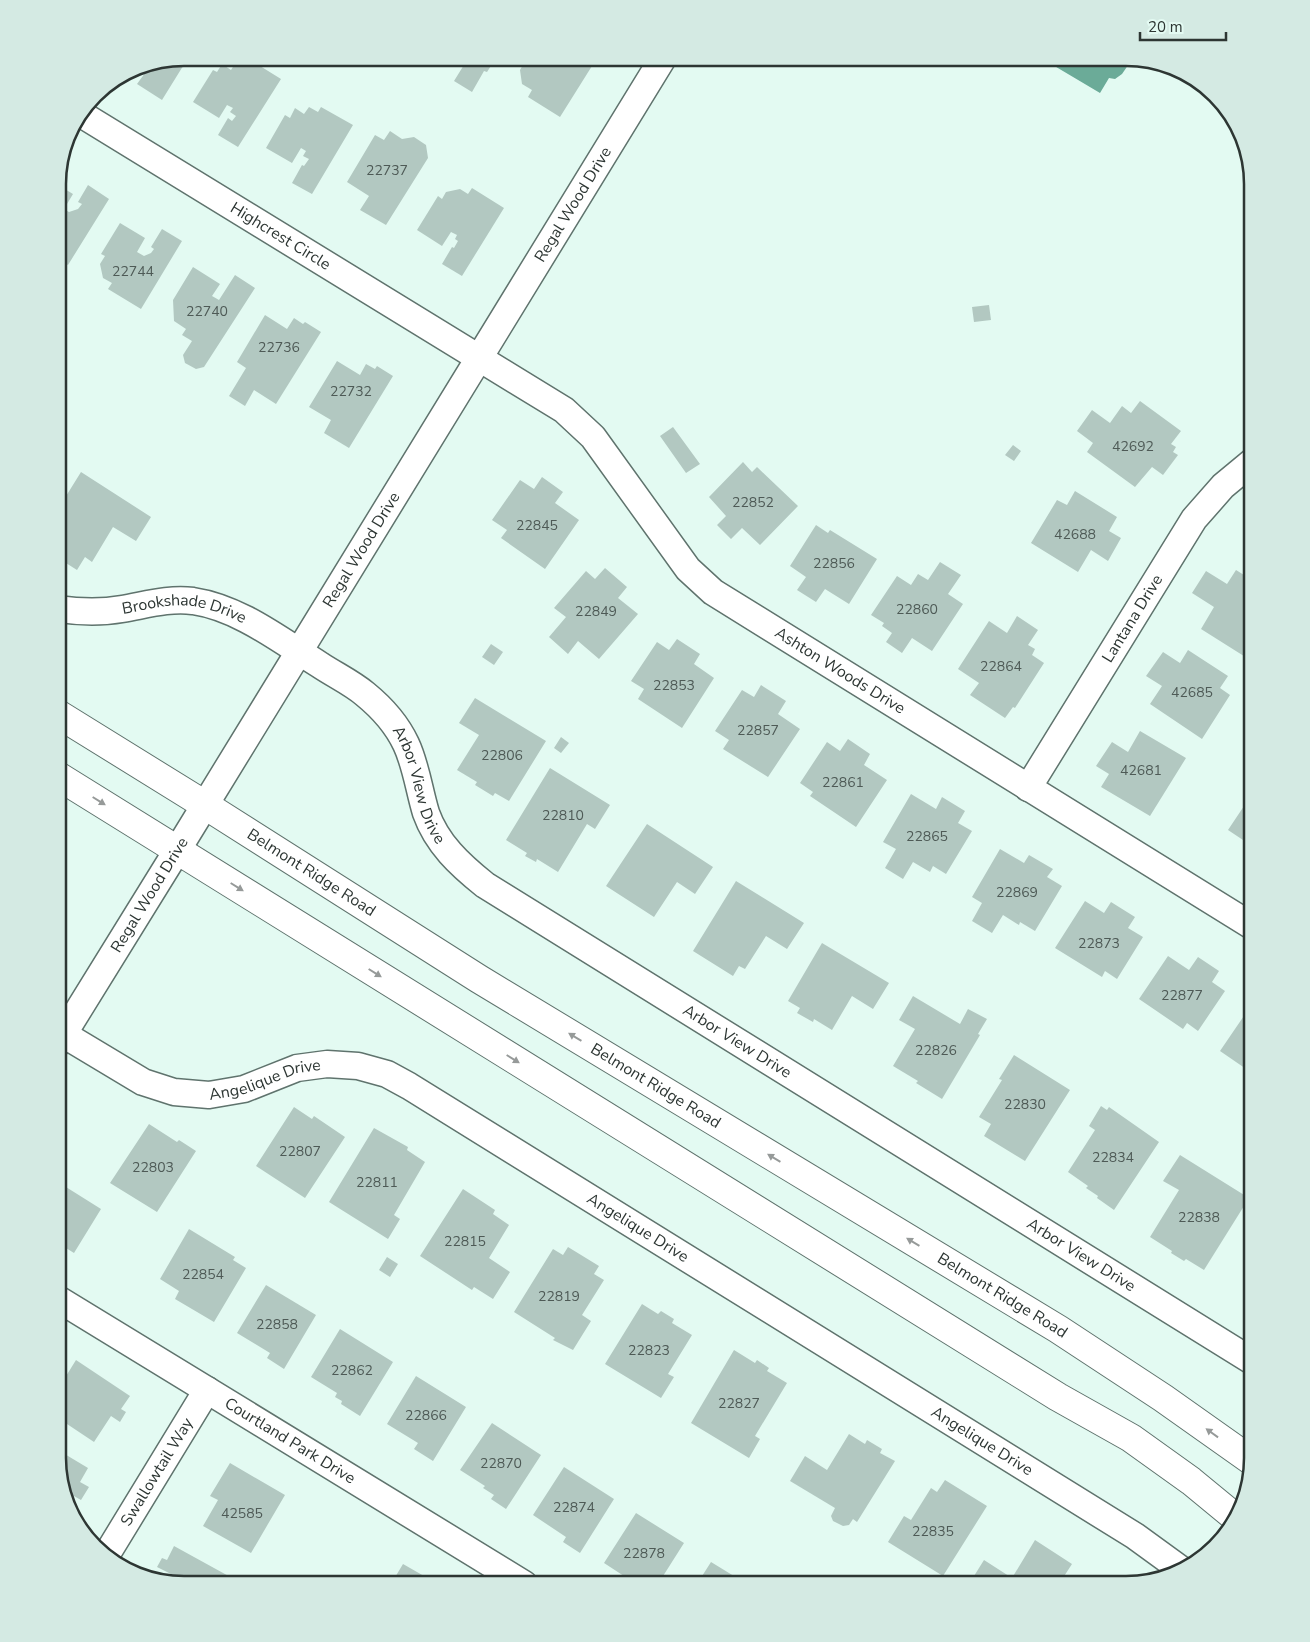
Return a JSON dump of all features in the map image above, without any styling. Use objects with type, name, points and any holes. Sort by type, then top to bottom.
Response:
[{"type":"main road","name":"Belmont Ridge Road","points":[[67,719],[480,979],[1058,1330],[1164,1398],[1244,1455]]},
{"type":"main road","points":[[67,781],[1058,1398],[1131,1438],[1191,1481],[1230,1513]]},
{"type":"street","name":"Regal Wood Drive","points":[[66,1025],[178,850],[658,66]]},
{"type":"street","name":"Highcrest Circle","points":[[87,118],[479,358]]},
{"type":"street","name":"Ashton Woods Drive","points":[[479,358],[564,410],[593,437],[688,569],[713,592],[1244,921]]},
{"type":"street","name":"Lantana Drive","points":[[1028,788],[1194,519],[1223,486],[1244,469]]},
{"type":"street","name":"Brookshade Drive","points":[[67,610],[86,613],[121,609],[157,601],[192,601],[226,610],[249,621],[299,652]]},
{"type":"street","name":"Arbor View Drive","points":[[299,652],[364,693],[392,721],[406,744],[418,779],[426,814],[440,841],[459,864],[485,885],[1244,1356]]},
{"type":"street","name":"Angelique Drive","points":[[66,1040],[143,1082],[174,1092],[209,1095],[244,1089],[298,1068],[327,1064],[358,1066],[387,1074],[1126,1531],[1175,1565]]},
{"type":"street","name":"Courtland Park Drive","points":[[66,1304],[511,1576]]},
{"type":"street","name":"Swallowtail Way","points":[[110,1550],[207,1390]]},
{"type":"shaded area","points":[[1056,67],[1127,67],[1115,79],[1109,78],[1100,93]]},
{"type":"building","points":[[183,66],[162,100],[137,84],[145,73],[169,67]]},
{"type":"building","points":[[221,66],[225,66],[231,70],[233,66],[260,66],[281,79],[238,147],[218,135],[228,118],[232,121],[236,116],[230,112],[233,108],[227,105],[219,118],[193,102],[213,70],[217,72]]},
{"type":"building","points":[[463,66],[491,66],[487,72],[484,71],[472,92],[454,81]]},
{"type":"building","points":[[522,66],[592,66],[560,117],[528,97],[532,90],[522,84],[520,70]]},
{"type":"building","points":[[309,107],[318,112],[321,107],[353,125],[312,194],[292,183],[302,165],[304,166],[309,159],[303,156],[306,151],[301,148],[292,163],[266,148],[285,115],[290,118],[295,108],[304,114]]},
{"type":"building","points":[[390,131],[402,139],[414,137],[426,145],[428,158],[386,225],[360,210],[369,196],[347,182],[375,135],[384,140]]},
{"type":"building","points":[[88,185],[109,199],[68,265],[67,211],[69,212],[78,209],[82,204],[78,202]]},
{"type":"building","points":[[472,188],[504,208],[462,276],[442,264],[458,241],[455,239],[457,235],[451,232],[442,246],[417,230],[438,196],[442,199],[446,192],[460,189],[468,194]]},
{"type":"building","points":[[67,190],[73,194],[67,204]]},
{"type":"building","points":[[120,223],[145,238],[137,252],[144,256],[151,253],[154,249],[151,247],[162,229],[182,241],[141,309],[108,289],[112,283],[103,278],[100,264],[105,256],[101,254]]},
{"type":"building","points":[[193,267],[220,284],[212,296],[219,300],[235,275],[255,288],[204,367],[196,369],[185,363],[183,355],[192,341],[182,335],[186,329],[174,321],[173,300]]},
{"type":"building","points":[[989,305],[991,320],[974,322],[972,307]]},
{"type":"building","points":[[265,315],[287,329],[294,318],[303,324],[305,322],[321,332],[276,404],[254,390],[245,406],[229,396],[246,368],[237,362]]},
{"type":"building","points":[[337,361],[360,375],[366,364],[375,369],[377,366],[393,376],[349,448],[324,433],[331,420],[309,407]]},
{"type":"building","points":[[1140,401],[1181,431],[1171,444],[1176,447],[1173,452],[1178,455],[1163,475],[1152,467],[1135,487],[1087,452],[1093,443],[1077,431],[1092,410],[1110,423],[1122,406],[1131,413]]},
{"type":"building","points":[[673,427],[700,464],[686,473],[660,436]]},
{"type":"building","points":[[1013,445],[1021,451],[1014,461],[1005,455]]},
{"type":"building","points":[[743,462],[752,472],[757,467],[798,506],[760,545],[742,528],[731,539],[717,525],[726,516],[709,497]]},
{"type":"building","points":[[81,472],[151,517],[136,541],[113,527],[92,562],[85,557],[77,570],[67,563],[67,495]]},
{"type":"building","points":[[542,477],[563,492],[555,503],[579,520],[545,569],[501,538],[507,530],[492,520],[520,480],[534,489]]},
{"type":"building","points":[[1075,491],[1117,517],[1109,531],[1121,538],[1108,561],[1091,550],[1078,572],[1031,543],[1057,500],[1067,505]]},
{"type":"building","points":[[816,525],[828,533],[830,530],[877,559],[849,604],[825,589],[816,602],[797,590],[806,577],[790,566]]},
{"type":"building","points":[[940,562],[961,575],[948,594],[963,604],[932,651],[912,638],[902,653],[886,642],[892,633],[882,626],[884,623],[871,615],[897,576],[911,585],[918,574],[928,580]]},
{"type":"building","points":[[605,568],[627,587],[618,598],[638,614],[599,659],[578,641],[568,654],[549,637],[566,617],[554,608],[586,571],[595,579]]},
{"type":"building","points":[[1236,570],[1244,575],[1244,656],[1201,629],[1214,607],[1192,593],[1206,571],[1227,584]]},
{"type":"building","points":[[1017,616],[1038,630],[1028,645],[1035,649],[1032,655],[1044,663],[1015,708],[1013,707],[1005,718],[970,695],[979,683],[958,669],[989,621],[1007,633]]},
{"type":"building","points":[[677,639],[700,654],[694,664],[714,678],[682,728],[638,699],[644,689],[631,681],[657,642],[669,650]]},
{"type":"building","points":[[491,644],[503,652],[494,665],[482,657]]},
{"type":"building","points":[[1188,650],[1228,676],[1220,688],[1230,695],[1202,739],[1150,704],[1162,686],[1146,676],[1163,652],[1180,663]]},
{"type":"building","points":[[761,685],[786,701],[778,714],[800,729],[768,777],[723,749],[729,740],[715,731],[742,690],[754,697]]},
{"type":"building","points":[[475,698],[546,741],[509,801],[495,793],[493,796],[475,785],[477,782],[457,770],[479,735],[459,723]]},
{"type":"building","points":[[1140,731],[1186,758],[1150,816],[1101,787],[1109,774],[1096,766],[1112,742],[1128,752]]},
{"type":"building","points":[[561,737],[569,743],[561,753],[554,748]]},
{"type":"building","points":[[848,739],[870,754],[864,765],[887,780],[856,827],[810,796],[813,792],[800,783],[827,742],[840,751]]},
{"type":"building","points":[[550,768],[610,805],[595,829],[587,824],[558,872],[537,859],[536,862],[525,856],[527,853],[506,840]]},
{"type":"building","points":[[911,794],[936,809],[942,797],[965,811],[958,823],[972,831],[946,874],[933,866],[930,872],[913,862],[903,879],[885,868],[896,849],[883,842]]},
{"type":"building","points":[[1244,806],[1244,841],[1228,830]]},
{"type":"building","points":[[647,824],[713,867],[695,894],[677,882],[654,917],[606,886]]},
{"type":"building","points":[[1000,849],[1024,863],[1029,855],[1053,869],[1047,877],[1062,886],[1035,931],[1020,922],[1019,925],[1003,915],[992,933],[972,921],[982,903],[972,897]]},
{"type":"building","points":[[736,881],[804,923],[787,949],[766,936],[745,969],[739,966],[733,976],[693,951]]},
{"type":"building","points":[[1085,901],[1104,913],[1111,902],[1135,917],[1128,928],[1143,937],[1117,979],[1105,971],[1102,977],[1055,948]]},
{"type":"building","points":[[822,943],[889,983],[873,1009],[852,996],[832,1030],[814,1019],[813,1022],[797,1013],[800,1008],[788,1001]]},
{"type":"building","points":[[1168,956],[1189,970],[1198,957],[1219,971],[1212,982],[1225,991],[1198,1031],[1187,1023],[1183,1029],[1139,999]]},
{"type":"building","points":[[913,996],[960,1024],[968,1009],[987,1019],[978,1034],[980,1035],[942,1099],[916,1083],[918,1081],[893,1066],[915,1029],[899,1020]]},
{"type":"building","points":[[1244,1016],[1244,1068],[1220,1051]]},
{"type":"building","points":[[1014,1055],[1070,1090],[1025,1161],[984,1136],[991,1124],[979,1117],[1002,1080],[999,1079]]},
{"type":"building","points":[[1101,1106],[1107,1110],[1109,1107],[1159,1142],[1114,1210],[1086,1188],[1088,1186],[1068,1172],[1095,1130],[1089,1126]]},
{"type":"building","points":[[294,1107],[312,1119],[314,1116],[345,1137],[305,1198],[256,1166]]},
{"type":"building","points":[[149,1124],[177,1142],[179,1140],[196,1151],[157,1212],[110,1183]]},
{"type":"building","points":[[374,1128],[408,1147],[407,1150],[425,1162],[394,1215],[400,1219],[388,1239],[329,1202]]},
{"type":"building","points":[[1180,1155],[1244,1195],[1244,1206],[1204,1270],[1186,1259],[1184,1261],[1150,1237],[1179,1190],[1163,1181]]},
{"type":"building","points":[[66,1187],[101,1209],[74,1253],[66,1248]]},
{"type":"building","points":[[463,1189],[495,1210],[493,1214],[509,1225],[489,1258],[510,1272],[493,1299],[474,1287],[472,1290],[420,1256]]},
{"type":"building","points":[[189,1229],[235,1257],[233,1260],[246,1268],[214,1322],[175,1299],[179,1291],[160,1279]]},
{"type":"building","points":[[568,1247],[599,1266],[594,1274],[604,1280],[582,1315],[591,1321],[573,1350],[553,1340],[555,1338],[514,1312],[553,1249],[563,1255]]},
{"type":"building","points":[[387,1257],[398,1264],[390,1277],[379,1270]]},
{"type":"building","points":[[266,1285],[316,1315],[284,1369],[267,1358],[270,1353],[237,1333]]},
{"type":"building","points":[[642,1304],[658,1314],[661,1311],[674,1319],[672,1323],[692,1335],[668,1374],[674,1377],[661,1398],[605,1364]]},
{"type":"building","points":[[340,1329],[393,1362],[360,1416],[341,1404],[342,1401],[335,1397],[337,1393],[311,1377]]},
{"type":"building","points":[[734,1350],[755,1363],[757,1360],[769,1368],[767,1371],[787,1383],[755,1436],[760,1439],[749,1458],[691,1423]]},
{"type":"building","points":[[76,1360],[130,1396],[121,1409],[126,1412],[120,1422],[111,1416],[94,1442],[66,1423],[66,1376]]},
{"type":"building","points":[[416,1376],[466,1407],[433,1461],[414,1449],[418,1443],[387,1424]]},
{"type":"building","points":[[492,1423],[541,1455],[506,1509],[491,1499],[494,1495],[483,1488],[485,1486],[460,1470]]},
{"type":"building","points":[[849,1434],[865,1444],[867,1440],[882,1449],[880,1453],[895,1461],[857,1522],[853,1519],[849,1525],[843,1526],[833,1521],[831,1516],[835,1508],[790,1481],[805,1456],[827,1470]]},
{"type":"building","points":[[66,1455],[88,1468],[80,1482],[89,1487],[81,1500],[72,1495],[67,1473]]},
{"type":"building","points":[[230,1463],[285,1495],[251,1553],[203,1526],[218,1500],[210,1496]]},
{"type":"building","points":[[564,1467],[614,1499],[580,1553],[563,1542],[566,1537],[533,1515]]},
{"type":"building","points":[[945,1480],[987,1506],[943,1576],[888,1542],[904,1516],[911,1520],[931,1488],[937,1492]]},
{"type":"building","points":[[636,1513],[684,1543],[663,1576],[624,1576],[604,1563]]},
{"type":"building","points":[[1035,1540],[1072,1564],[1064,1576],[1013,1576]]},
{"type":"building","points":[[174,1546],[229,1576],[170,1575],[157,1567],[162,1558],[167,1560]]},
{"type":"building","points":[[984,1560],[1009,1576],[974,1576]]},
{"type":"building","points":[[711,1562],[734,1576],[702,1576]]},
{"type":"building","points":[[403,1564],[424,1576],[396,1576]]}]
